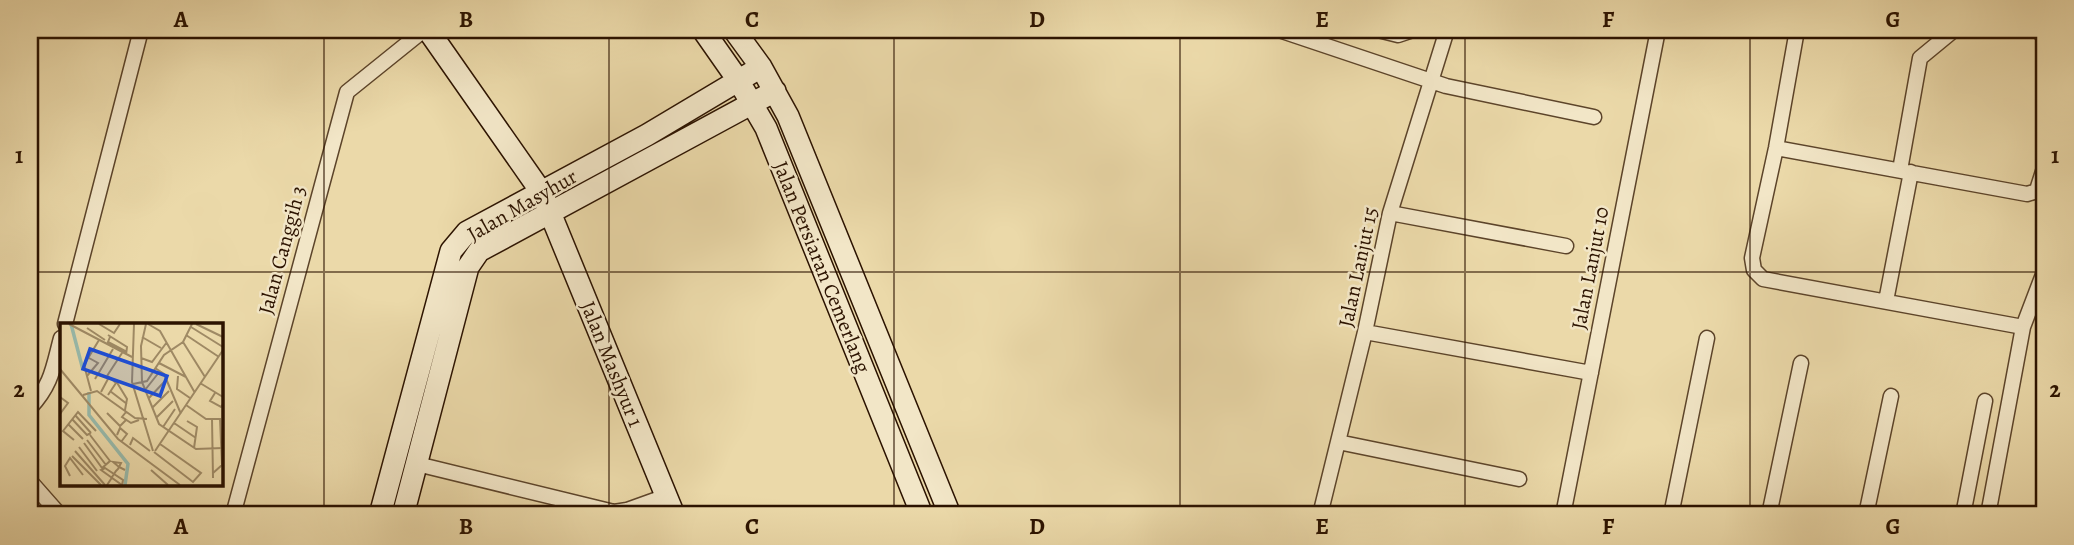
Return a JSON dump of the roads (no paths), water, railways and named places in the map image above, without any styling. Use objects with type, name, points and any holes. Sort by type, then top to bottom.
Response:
[{"type":"street","points":[[65,323],[141,30]]},
{"type":"street","name":"Jalan Mashyur 1","points":[[426,30],[546,203],[670,505]]},
{"type":"street","name":"Jalan Canggih 3","points":[[233,515],[347,92],[426,30]]},
{"type":"street","name":"Jalan Persiaran Cemerlang","points":[[703,30],[738,80],[766,128],[922,515]]},
{"type":"street","name":"Jalan Persiaran Cemerlang","points":[[734,30],[761,67],[789,116],[950,515]]},
{"type":"street","points":[[1279,30],[1446,86],[1594,117]]},
{"type":"street","points":[[1378,30],[1398,35],[1413,30]]},
{"type":"street","name":"Jalan Lanjut 15","points":[[1320,515],[1365,332],[1390,213],[1447,30]]},
{"type":"street","name":"Jalan Lanjut 10","points":[[1563,515],[1658,30]]},
{"type":"street","points":[[1797,30],[1776,148],[1752,258],[1754,270],[1763,279],[2023,327]]},
{"type":"street","points":[[1886,301],[1920,58],[1954,30]]},
{"type":"street","points":[[2038,30],[2044,38]]},
{"type":"street","name":"Jalan Masyhur","points":[[403,515],[468,267],[479,251],[647,135],[761,67]]},
{"type":"street","name":"Jalan Masyhur","points":[[380,515],[452,251],[467,232],[546,203],[775,91]]},
{"type":"street","points":[[1776,148],[2031,194],[2039,186],[2044,168]]},
{"type":"street","points":[[1390,213],[1566,246]]},
{"type":"street","points":[[1988,515],[2023,327],[2044,272]]},
{"type":"street","points":[[1365,332],[1591,373]]},
{"type":"street","points":[[1671,515],[1707,338]]},
{"type":"street","points":[[30,408],[50,382],[60,342]]},
{"type":"street","points":[[1769,515],[1801,363]]},
{"type":"street","points":[[1866,515],[1891,396]]},
{"type":"street","points":[[1963,515],[1985,401]]},
{"type":"street","points":[[1338,442],[1519,479]]},
{"type":"street","points":[[417,464],[614,512],[670,505]]},
{"type":"street","points":[[30,481],[60,515]]}]
